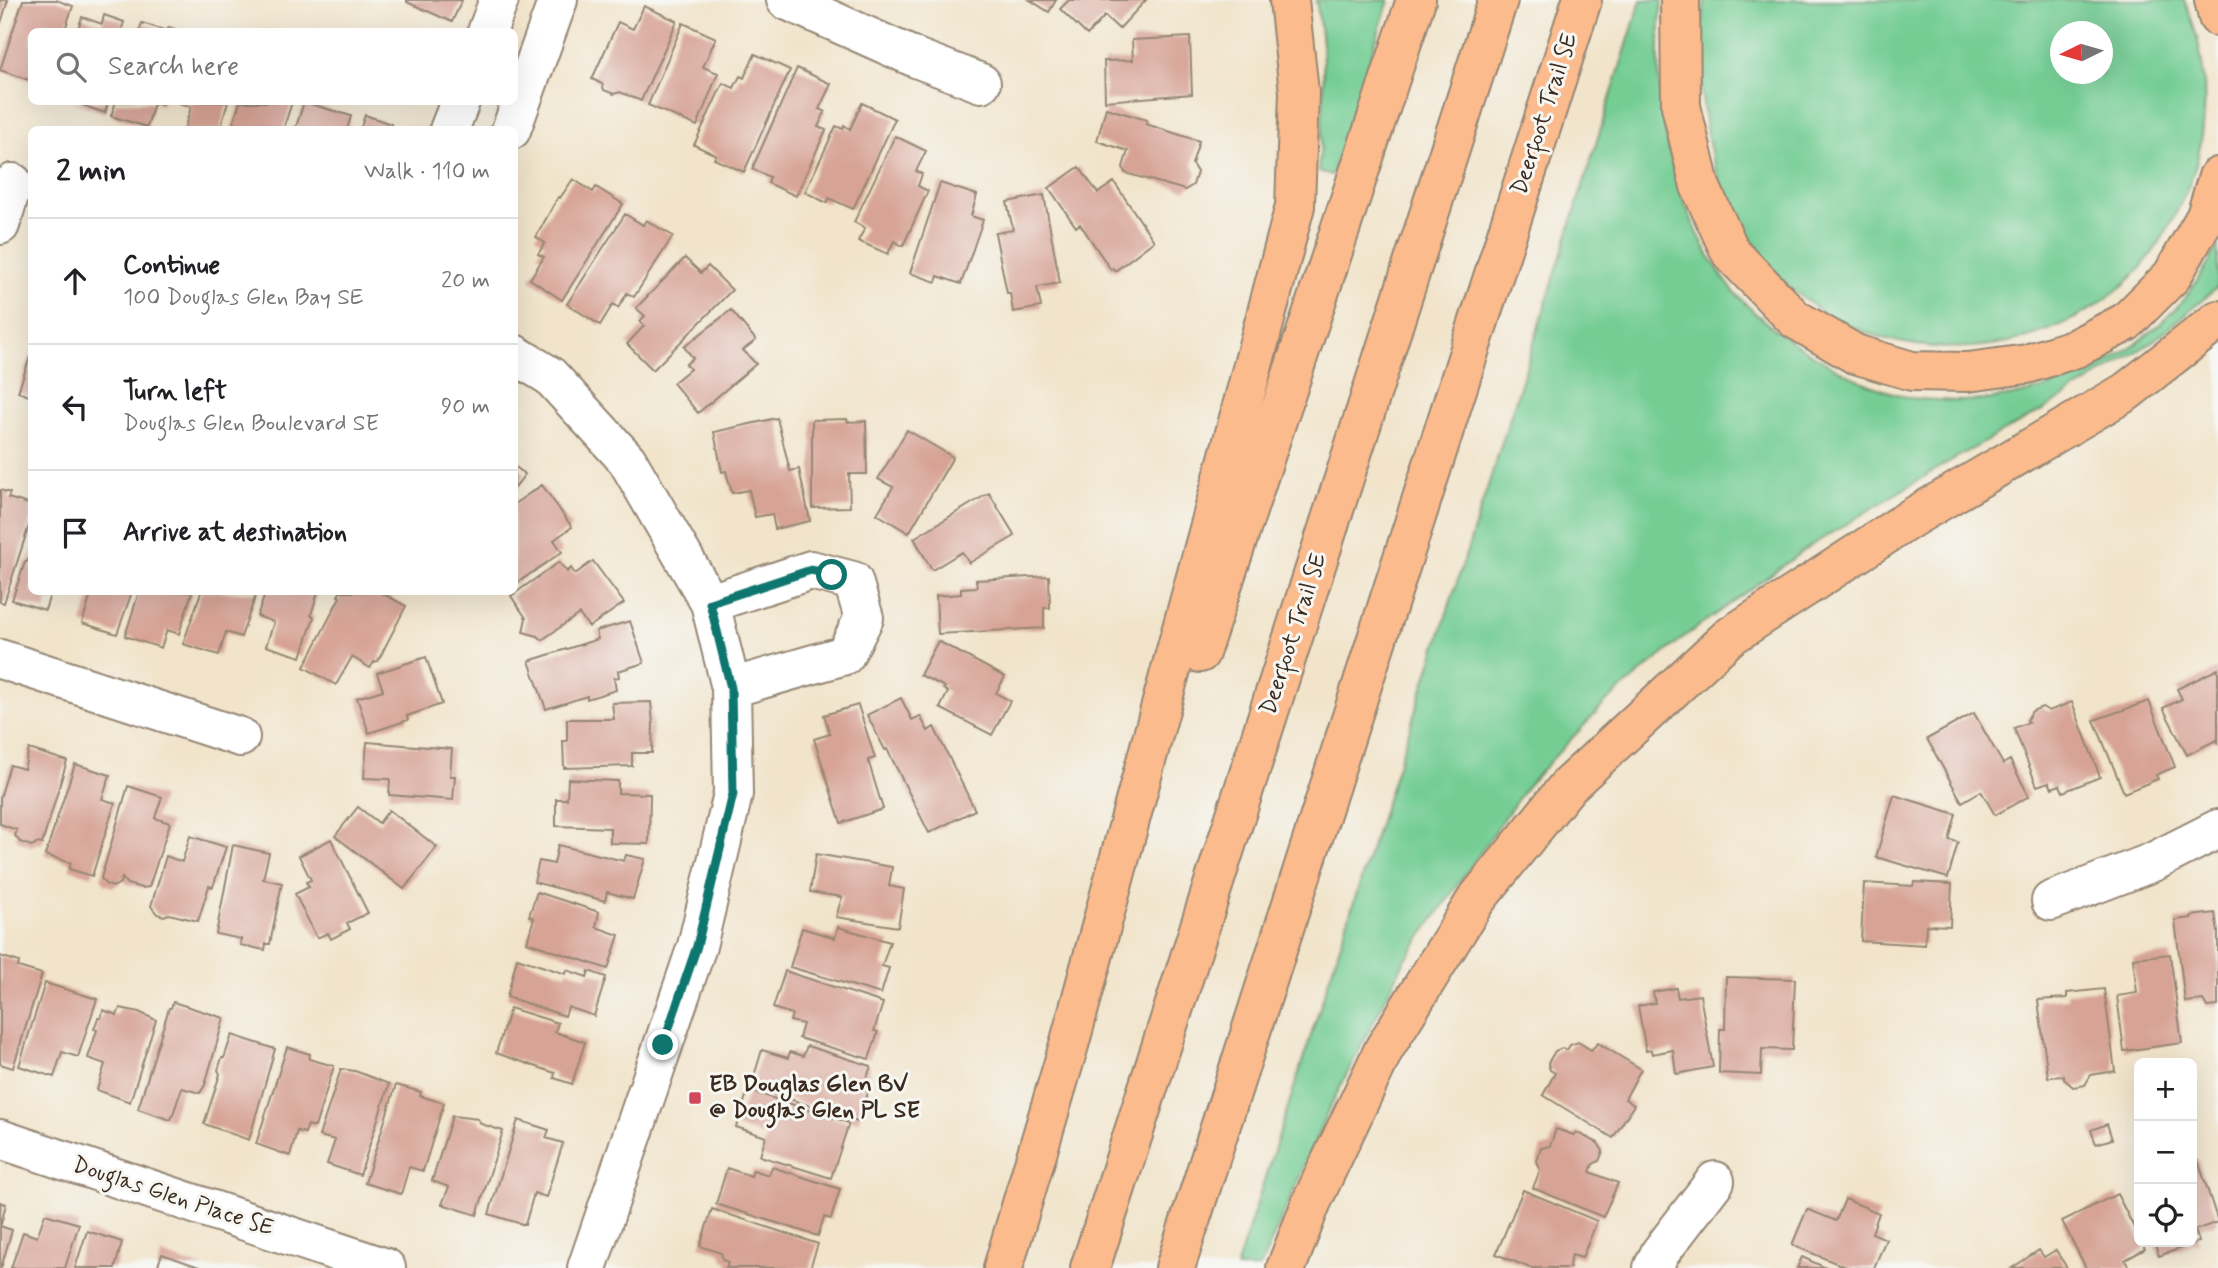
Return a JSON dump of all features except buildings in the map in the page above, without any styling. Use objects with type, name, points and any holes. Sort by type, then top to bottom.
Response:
[{"type":"highway","points":[[1003,1268],[1069,1045],[1295,206],[1299,92],[1289,0]]},
{"type":"highway","points":[[1069,1045],[1294,375],[1416,0]]},
{"type":"highway","name":"Deerfoot Trail SE","points":[[1090,1268],[1498,0]]},
{"type":"highway","name":"Deerfoot Trail SE","points":[[1175,1268],[1581,0]]},
{"type":"highway","points":[[1679,0],[1681,106],[1700,186],[1731,253],[1795,319],[1855,354],[1912,371],[1968,372],[2027,365],[2076,348],[2126,322],[2172,276],[2206,216],[2218,177]]},
{"type":"highway","points":[[2214,0],[2218,17]]},
{"type":"highway","points":[[1286,1268],[1312,1200],[1384,1049],[1476,900],[1568,786],[1729,637],[1913,517],[2126,392],[2218,320]]},
{"type":"street","points":[[488,28],[499,0]]},
{"type":"street","points":[[512,126],[558,0]]},
{"type":"street","points":[[786,0],[916,58],[981,83]]},
{"type":"street","points":[[451,126],[459,105]]},
{"type":"street","points":[[0,225],[15,184]]},
{"type":"street","points":[[518,356],[550,376],[627,460],[710,603],[731,688],[733,794],[697,946],[587,1268]]},
{"type":"street","points":[[710,603],[811,570],[853,580],[864,618],[845,655],[731,688]]},
{"type":"street","points":[[0,659],[240,737]]},
{"type":"street","points":[[2051,901],[2152,862],[2218,829]]},
{"type":"street","name":"Douglas Glen Place SE","points":[[0,1139],[386,1268]]},
{"type":"street","points":[[1653,1268],[1660,1253],[1715,1181]]},
{"type":"green space","points":[[1316,0],[1389,0],[1332,175],[1318,171],[1324,86]]},
{"type":"green space","points":[[1641,0],[1662,0],[1659,70],[1666,137],[1684,202],[1698,234],[1724,279],[1745,304],[1797,345],[1846,374],[1881,389],[1919,399],[1971,401],[2037,391],[2098,366],[2127,350],[2153,330],[2189,292],[2218,245],[2218,287],[2152,342],[2048,407],[1945,464],[1812,545],[1685,636],[1606,702],[1527,786],[1405,960],[1328,1111],[1260,1268],[1236,1268],[1523,377]]},
{"type":"green space","points":[[1705,0],[2184,0],[2200,50],[2203,129],[2191,181],[2165,233],[2133,276],[2095,306],[2052,329],[2006,342],[1959,348],[1911,344],[1865,332],[1822,311],[1780,278],[1743,230],[1717,175],[1704,116],[1700,57]]},
{"type":"place","name":"EB Douglas Glen BV @ Douglas Glen PL SE","points":[[695,1098]]},
{"type":"route","points":[[663,1045],[697,946],[733,794],[731,688],[710,603],[811,570],[832,575]]}]
